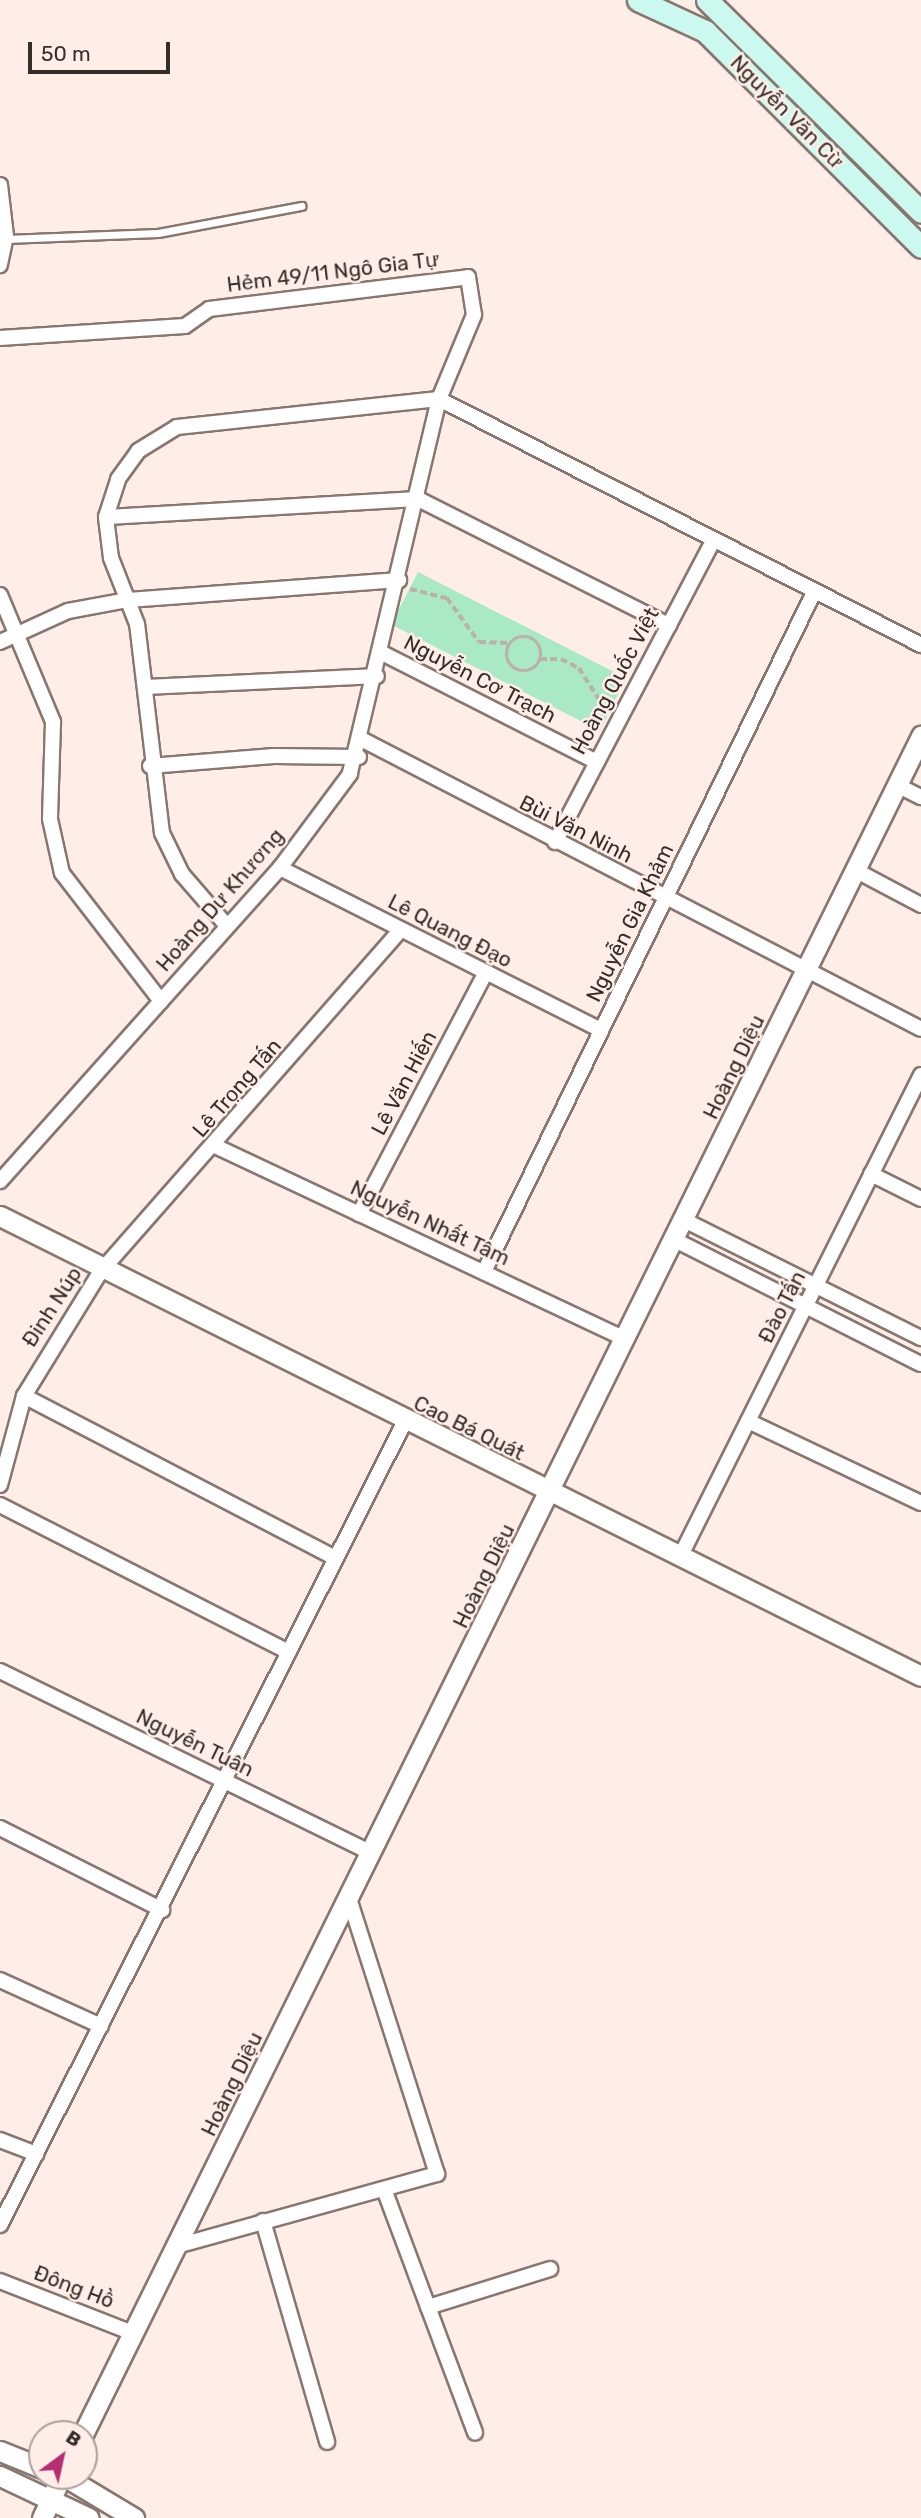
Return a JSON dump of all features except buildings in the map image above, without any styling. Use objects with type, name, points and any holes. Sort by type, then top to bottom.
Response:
[{"type":"main road","name":"Nguyễn Văn Cừ","points":[[638,0],[677,6],[734,57],[921,247]]},
{"type":"main road","name":"Nguyễn Văn Cừ","points":[[707,0],[921,212]]},
{"type":"street","points":[[0,185],[5,239],[0,265]]},
{"type":"street","name":"Hẻm 49/11 Ngô Gia Tự","points":[[0,338],[185,326],[209,309],[468,276]]},
{"type":"street","name":"Hoàng Dư Khương","points":[[0,1181],[280,869],[359,757],[439,399],[474,314],[468,276]]},
{"type":"street","points":[[228,926],[172,854],[150,766],[147,687],[128,600],[111,558],[106,517],[118,479],[138,451],[177,427],[439,399],[921,645]]},
{"type":"street","points":[[106,517],[418,499],[669,625]]},
{"type":"street","name":"Hoàng Quốc Việt","points":[[555,842],[713,541]]},
{"type":"street","points":[[0,642],[68,611],[128,600],[398,584]]},
{"type":"street","name":"Nguyễn Gia Khảm","points":[[484,1272],[814,592]]},
{"type":"street","points":[[0,595],[19,632],[53,722],[50,820],[62,873],[161,1001]]},
{"type":"street","name":"Nguyễn Cơ Trạch","points":[[382,653],[597,762]]},
{"type":"street","points":[[147,687],[377,676]]},
{"type":"street","name":"Hoàng Diệu","points":[[90,2420],[551,1493],[921,736]]},
{"type":"street","name":"Bùi Văn Ninh","points":[[363,740],[555,842],[921,1029]]},
{"type":"street","points":[[150,766],[359,757]]},
{"type":"street","points":[[897,785],[921,797]]},
{"type":"street","name":"Lê Quang Đạo","points":[[280,869],[601,1030]]},
{"type":"street","points":[[855,870],[921,905]]},
{"type":"street","name":"Lê Trọng Tấn","points":[[101,1271],[215,1146],[401,930]]},
{"type":"street","name":"Lê Văn Hiến","points":[[359,1214],[486,972]]},
{"type":"street","name":"Đào Tấn","points":[[680,1557],[921,1075]]},
{"type":"street","name":"Nguyễn Nhất Tâm","points":[[215,1146],[626,1339]]},
{"type":"street","points":[[871,1174],[921,1199]]},
{"type":"street","name":"Cao Bá Quát","points":[[0,1216],[101,1271],[921,1676]]},
{"type":"street","points":[[684,1220],[921,1338]]},
{"type":"street","points":[[675,1240],[921,1364]]},
{"type":"street","name":"Đinh Núp","points":[[0,1485],[24,1396],[101,1271]]},
{"type":"street","points":[[24,1396],[335,1559]]},
{"type":"street","points":[[0,2225],[162,1910],[405,1421]]},
{"type":"street","points":[[748,1421],[921,1503]]},
{"type":"street","points":[[0,1505],[289,1652]]},
{"type":"street","name":"Nguyễn Tuân","points":[[0,1671],[372,1853]]},
{"type":"street","points":[[0,1828],[162,1910]]},
{"type":"street","points":[[177,2246],[437,2174],[349,1898]]},
{"type":"street","points":[[0,1980],[101,2026]]},
{"type":"street","points":[[0,2140],[36,2154]]},
{"type":"street","points":[[384,2189],[475,2433]]},
{"type":"street","points":[[263,2221],[327,2442]]},
{"type":"street","points":[[428,2307],[550,2269]]},
{"type":"street","name":"Đông Hồ","points":[[0,2281],[133,2333]]},
{"type":"street","points":[[0,2452],[28,2463]]},
{"type":"street","points":[[0,2476],[52,2496],[89,2518]]},
{"type":"street","points":[[41,2518],[55,2490]]},
{"type":"street","points":[[87,2490],[134,2518]]},
{"type":"lane","points":[[5,239],[158,233],[301,206]]},
{"type":"path","points":[[398,584],[437,592],[473,638],[511,643],[533,639],[540,659]]},
{"type":"path","points":[[511,643],[507,657],[517,669],[528,670],[540,659],[571,663],[600,707],[624,709]]},
{"type":"green space","points":[[418,572],[626,678],[600,731],[391,625]]}]
